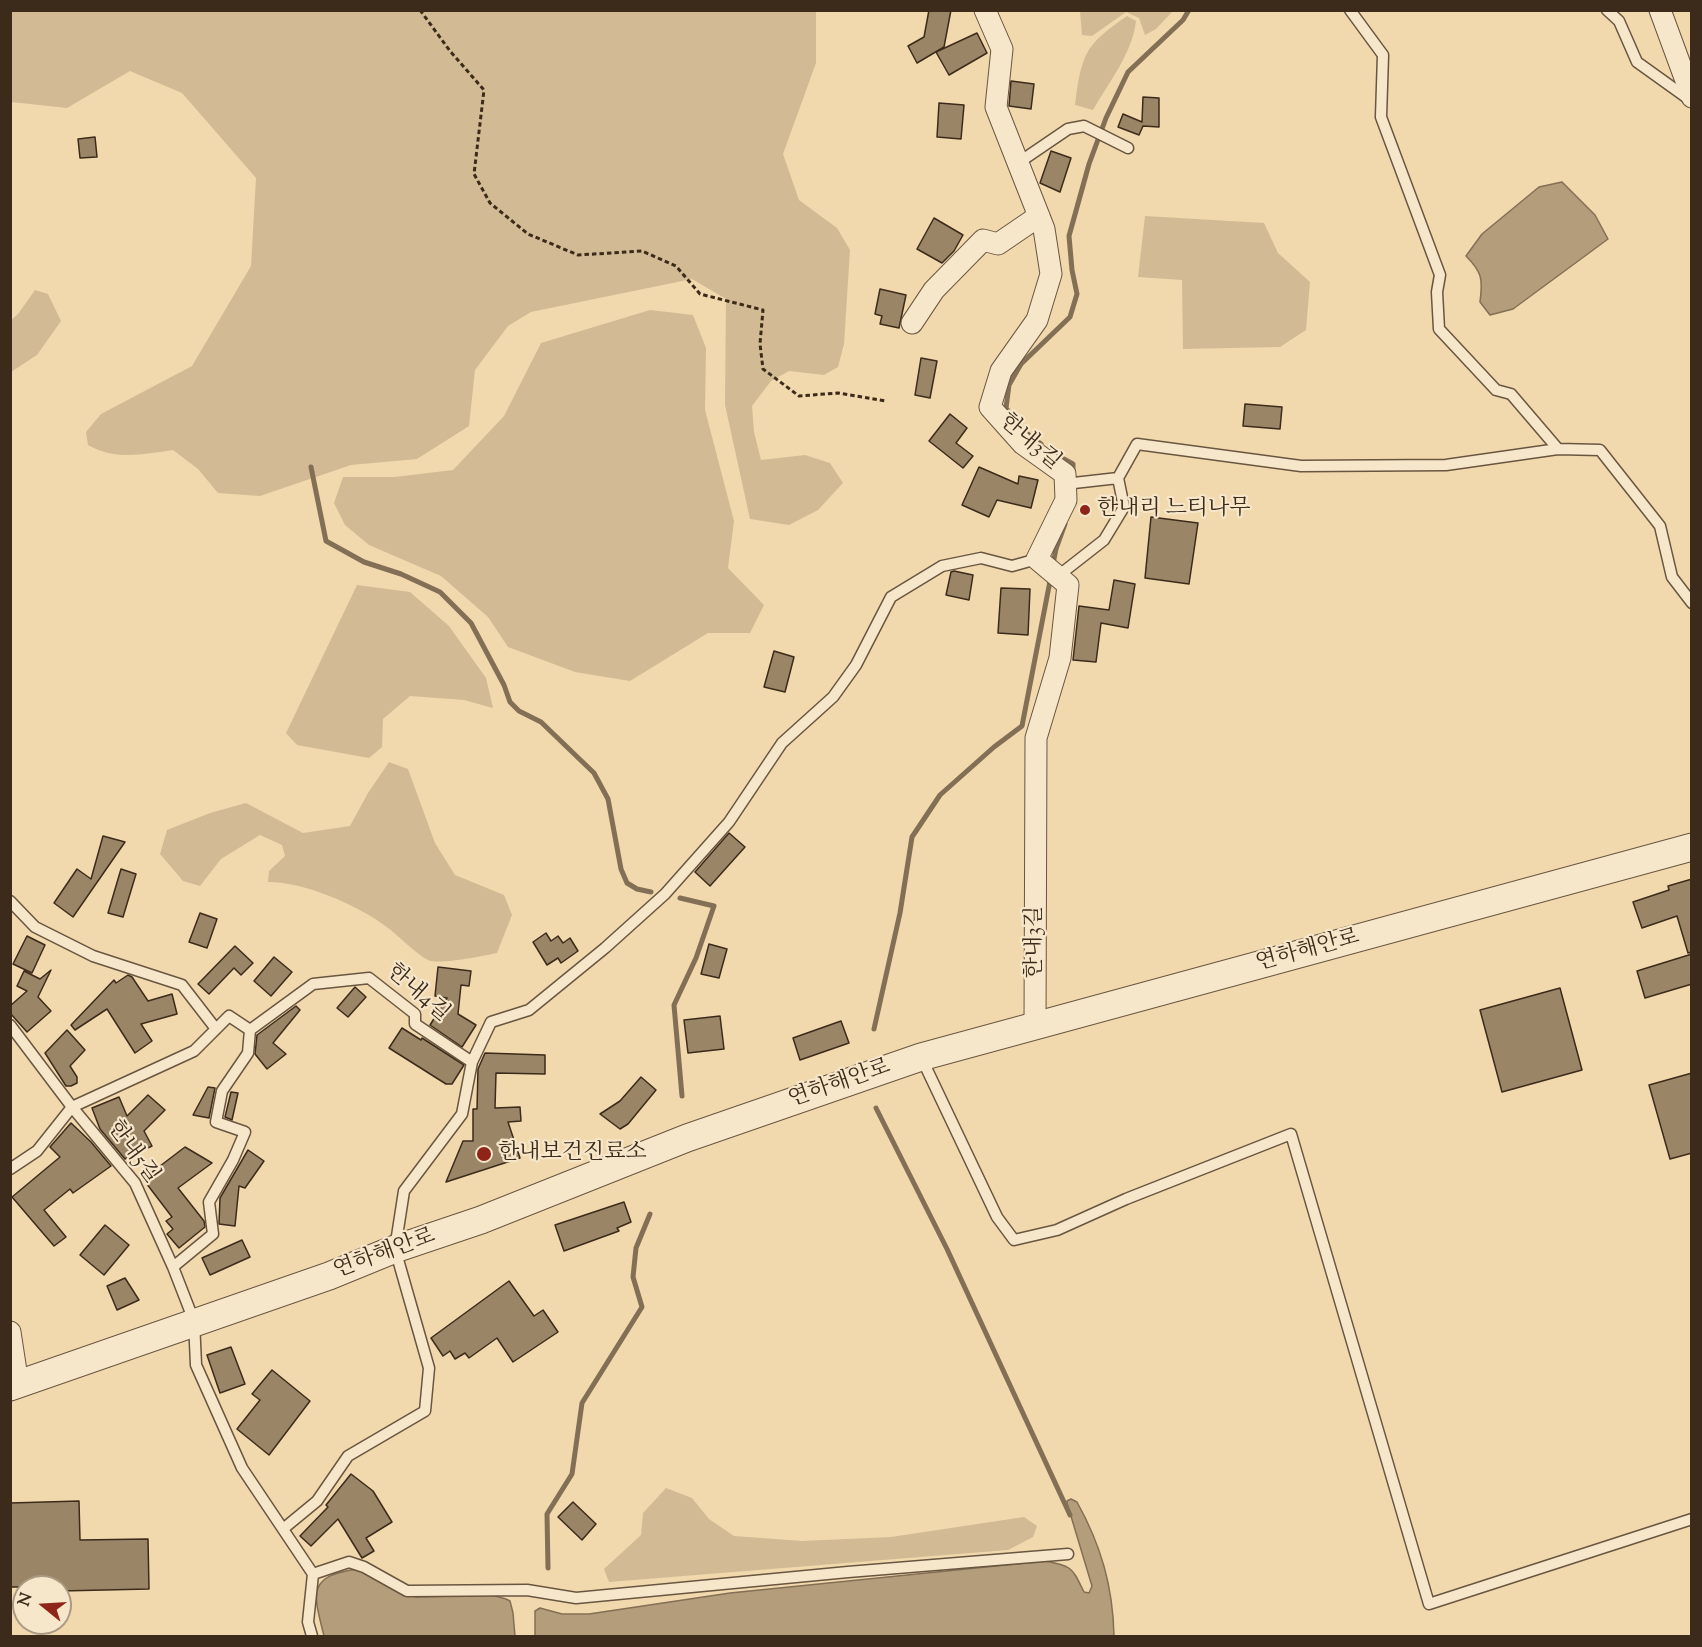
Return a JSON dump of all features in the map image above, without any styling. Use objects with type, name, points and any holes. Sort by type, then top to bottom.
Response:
[{"type":"street","name":"한내3길","points":[[985,10],[1002,49],[996,107],[1044,229],[1051,274],[1037,320],[1001,371],[990,407],[1023,444],[1065,474],[1066,500],[1037,559]]},
{"type":"street","points":[[1660,10],[1692,99]]},
{"type":"street","points":[[912,323],[934,290],[983,240],[998,244],[1039,216]]},
{"type":"street","points":[[1037,559],[1058,576]]},
{"type":"street","name":"한내3길","points":[[1035,1025],[1036,738],[1060,658],[1068,585],[1058,576]]},
{"type":"street","name":"연하해안로","points":[[14,1386],[194,1321],[328,1276],[395,1249],[481,1220],[687,1138],[921,1057],[1692,848]]},
{"type":"street","points":[[10,1332],[14,1386]]},
{"type":"lane","points":[[1350,10],[1383,55],[1381,117],[1440,274],[1437,292],[1439,329],[1496,390],[1511,393],[1558,449]]},
{"type":"lane","points":[[1607,10],[1619,21],[1637,62],[1692,99]]},
{"type":"lane","points":[[1018,163],[1068,129],[1084,126],[1128,148]]},
{"type":"lane","points":[[1058,576],[1104,540],[1125,507],[1118,478],[1137,444],[1301,466],[1446,465],[1558,449],[1600,450],[1660,526],[1672,577],[1692,603]]},
{"type":"lane","points":[[1065,484],[1118,478]]},
{"type":"lane","points":[[283,1529],[317,1501],[348,1456],[425,1411],[429,1368],[395,1249],[404,1191],[462,1114],[472,1062],[491,1022],[530,1010],[605,948],[665,894],[729,822],[782,743],[833,697],[856,665],[891,597],[942,566],[981,558],[1012,566],[1037,559]]},
{"type":"lane","points":[[10,901],[34,927],[93,956],[182,985],[216,1029]]},
{"type":"lane","name":"한내4길","points":[[250,1030],[313,984],[369,978],[415,1014],[415,1024],[472,1062]]},
{"type":"lane","points":[[10,1169],[37,1151],[72,1107],[194,1051],[229,1016],[250,1030],[248,1053],[222,1091],[216,1122],[245,1132],[233,1161],[209,1202],[213,1234],[173,1267]]},
{"type":"lane","name":"한내5길","points":[[10,1025],[72,1107],[135,1184],[173,1267],[194,1321],[196,1365],[242,1468],[314,1574]]},
{"type":"lane","points":[[921,1057],[997,1217],[1014,1240],[1057,1230],[1126,1199],[1291,1134],[1429,1604],[1692,1519]]},
{"type":"lane","points":[[312,1636],[308,1622],[314,1574],[349,1562],[364,1567],[407,1591],[527,1590],[576,1598],[1068,1554]]},
{"type":"path","points":[[420,10],[450,51],[484,90],[474,174],[490,203],[528,234],[578,255],[642,251],[676,266],[700,294],[763,310],[760,344],[763,369],[799,396],[838,393],[886,401]]},
{"type":"shaded area","points":[[1080,10],[1173,11],[1156,29],[1145,35],[1139,18],[1126,12],[1092,36],[1082,35]]},
{"type":"shaded area","points":[[10,11],[816,11],[816,63],[783,154],[799,200],[837,228],[850,250],[844,344],[838,367],[824,375],[789,371],[771,381],[752,406],[754,432],[761,460],[805,455],[830,463],[843,483],[818,510],[789,525],[750,519],[725,405],[726,299],[692,279],[531,312],[508,326],[475,370],[469,426],[417,459],[351,465],[260,496],[218,493],[198,469],[173,450],[119,455],[88,445],[86,432],[101,414],[192,366],[251,266],[256,178],[182,93],[130,71],[67,108],[11,102]]},
{"type":"shaded area","points":[[1127,16],[1136,21],[1130,45],[1119,67],[1093,110],[1075,105],[1080,73],[1089,49],[1104,33]]},
{"type":"shaded area","points":[[1562,182],[1595,215],[1608,239],[1513,309],[1490,315],[1480,302],[1480,276],[1466,256],[1482,234],[1539,187]]},
{"type":"shaded area","points":[[1145,216],[1264,223],[1278,253],[1310,282],[1306,330],[1280,347],[1183,349],[1182,280],[1138,277]]},
{"type":"shaded area","points":[[35,290],[48,294],[61,321],[37,355],[11,372],[11,320]]},
{"type":"shaded area","points":[[650,310],[693,315],[706,348],[705,410],[734,521],[728,568],[764,605],[750,633],[708,633],[630,681],[575,672],[508,647],[488,617],[441,576],[369,545],[345,525],[334,503],[343,477],[395,477],[453,470],[504,416],[541,343]]},
{"type":"shaded area","points":[[357,585],[410,592],[449,626],[486,678],[493,708],[464,700],[410,696],[383,719],[382,747],[369,758],[297,745],[286,733]]},
{"type":"shaded area","points":[[389,762],[408,769],[435,843],[455,875],[504,895],[512,915],[497,953],[451,961],[428,960],[384,925],[359,909],[313,890],[268,882],[269,871],[285,856],[282,845],[260,835],[221,859],[200,886],[183,881],[160,854],[167,830],[210,813],[246,803],[303,833],[350,826],[368,793]]},
{"type":"shaded area","points":[[666,1488],[692,1498],[709,1519],[734,1536],[802,1541],[891,1537],[1024,1517],[1037,1526],[1033,1537],[1008,1550],[609,1582],[604,1569],[641,1535],[643,1513]]},
{"type":"shaded area","points":[[1071,1499],[1077,1502],[1099,1550],[1111,1600],[1114,1636],[535,1636],[535,1611],[540,1608],[562,1614],[589,1614],[730,1593],[1045,1561],[1070,1569],[1084,1592],[1089,1593],[1092,1586],[1067,1503]]},
{"type":"shaded area","points":[[358,1569],[398,1591],[416,1597],[492,1595],[506,1599],[510,1601],[513,1613],[515,1636],[324,1636],[316,1599],[321,1582],[341,1572]]},
{"type":"building","points":[[929,10],[951,10],[944,47],[917,63],[908,46],[924,37]]},
{"type":"building","points":[[977,33],[987,53],[949,75],[936,52]]},
{"type":"building","points":[[1011,81],[1034,84],[1031,109],[1009,106]]},
{"type":"building","points":[[1143,97],[1159,98],[1159,127],[1143,126],[1139,135],[1118,127],[1123,114],[1142,122]]},
{"type":"building","points":[[939,103],[964,105],[961,139],[937,137]]},
{"type":"building","points":[[95,137],[97,157],[80,158],[78,139]]},
{"type":"building","points":[[1051,151],[1071,158],[1060,192],[1040,183]]},
{"type":"building","points":[[934,218],[963,235],[954,251],[942,263],[917,249]]},
{"type":"building","points":[[880,289],[906,295],[899,328],[880,324],[882,316],[875,314]]},
{"type":"building","points":[[921,358],[937,361],[930,398],[915,395]]},
{"type":"building","points":[[1245,404],[1282,407],[1280,429],[1243,426]]},
{"type":"building","points":[[950,414],[967,428],[956,443],[973,456],[963,468],[929,441]]},
{"type":"building","points":[[979,467],[1018,484],[1019,476],[1038,480],[1031,508],[997,500],[989,517],[962,505]]},
{"type":"building","points":[[1151,517],[1198,523],[1189,584],[1145,578]]},
{"type":"building","points":[[951,572],[973,575],[969,600],[946,595]]},
{"type":"building","points":[[1114,580],[1135,584],[1128,628],[1101,623],[1096,662],[1073,660],[1079,606],[1109,610]]},
{"type":"building","points":[[1001,588],[1030,589],[1028,635],[998,633]]},
{"type":"building","points":[[774,651],[794,657],[785,692],[764,687]]},
{"type":"building","points":[[729,833],[745,847],[710,886],[695,872]]},
{"type":"building","points":[[103,836],[125,842],[73,917],[54,903],[77,869],[91,879]]},
{"type":"building","points":[[121,869],[136,874],[123,917],[108,913]]},
{"type":"building","points":[[1692,879],[1692,952],[1688,953],[1677,916],[1642,928],[1633,902],[1669,890],[1668,886]]},
{"type":"building","points":[[200,913],[217,919],[207,948],[189,942]]},
{"type":"building","points":[[546,933],[551,941],[558,936],[563,943],[570,938],[578,951],[561,963],[558,958],[547,965],[533,942]]},
{"type":"building","points":[[27,936],[45,945],[32,973],[13,964]]},
{"type":"building","points":[[709,944],[727,949],[719,978],[701,974]]},
{"type":"building","points":[[235,946],[253,963],[241,975],[234,968],[209,994],[198,984]]},
{"type":"building","points":[[1692,954],[1692,984],[1645,998],[1637,971]]},
{"type":"building","points":[[274,957],[292,972],[271,996],[254,981]]},
{"type":"building","points":[[438,967],[471,971],[469,986],[461,985],[458,1014],[476,1025],[462,1047],[430,1025],[447,998],[435,996]]},
{"type":"building","points":[[51,970],[38,997],[51,1011],[27,1032],[10,1013],[10,1006],[27,991],[17,986],[24,971],[40,979]]},
{"type":"building","points":[[128,975],[132,977],[148,1001],[172,994],[177,1014],[141,1024],[152,1041],[135,1053],[107,1009],[75,1030],[71,1025],[114,980],[116,983]]},
{"type":"building","points":[[355,987],[366,997],[348,1017],[337,1008]]},
{"type":"building","points":[[1560,988],[1582,1070],[1502,1092],[1480,1010]]},
{"type":"building","points":[[296,1006],[300,1010],[273,1043],[286,1054],[267,1069],[255,1054],[257,1035]]},
{"type":"building","points":[[720,1016],[724,1049],[688,1053],[684,1020]]},
{"type":"building","points":[[841,1021],[849,1043],[800,1060],[793,1038]]},
{"type":"building","points":[[402,1028],[464,1065],[452,1084],[446,1084],[389,1048]]},
{"type":"building","points":[[67,1030],[85,1050],[70,1066],[77,1077],[77,1083],[71,1086],[66,1086],[45,1053]]},
{"type":"building","points":[[485,1053],[545,1055],[545,1074],[496,1073],[495,1108],[520,1107],[521,1121],[508,1122],[520,1158],[446,1182],[463,1141],[473,1141],[473,1109],[477,1109],[478,1069]]},
{"type":"building","points":[[1692,1073],[1692,1153],[1670,1159],[1649,1085]]},
{"type":"building","points":[[641,1077],[656,1090],[628,1124],[620,1129],[600,1114],[620,1101]]},
{"type":"building","points":[[208,1087],[215,1088],[209,1118],[193,1115]]},
{"type":"building","points":[[231,1092],[238,1093],[232,1120],[225,1117]]},
{"type":"building","points":[[148,1095],[165,1110],[144,1131],[152,1146],[125,1159],[100,1129],[92,1108],[119,1097],[127,1116]]},
{"type":"building","points":[[71,1123],[111,1166],[73,1193],[70,1189],[44,1210],[66,1237],[54,1246],[12,1197],[60,1157],[50,1147]]},
{"type":"building","points":[[185,1147],[212,1163],[178,1188],[204,1221],[205,1227],[179,1248],[167,1234],[173,1229],[166,1221],[172,1217],[143,1179]]},
{"type":"building","points":[[248,1150],[264,1161],[245,1188],[239,1186],[235,1226],[219,1224],[220,1198]]},
{"type":"building","points":[[624,1202],[631,1222],[617,1228],[619,1231],[564,1251],[555,1225]]},
{"type":"building","points":[[105,1225],[129,1245],[104,1275],[80,1255]]},
{"type":"building","points":[[242,1240],[250,1257],[210,1275],[202,1258]]},
{"type":"building","points":[[125,1278],[139,1300],[117,1310],[107,1286]]},
{"type":"building","points":[[509,1281],[534,1316],[543,1310],[558,1332],[513,1362],[497,1338],[469,1358],[465,1353],[455,1359],[450,1351],[443,1356],[431,1338]]},
{"type":"building","points":[[231,1347],[245,1384],[220,1393],[207,1355]]},
{"type":"building","points":[[272,1370],[310,1401],[269,1455],[237,1429],[260,1400],[252,1394]]},
{"type":"building","points":[[351,1474],[373,1491],[392,1522],[366,1538],[374,1551],[362,1558],[338,1519],[311,1546],[300,1536],[328,1507],[326,1505]]},
{"type":"building","points":[[79,1501],[80,1540],[148,1539],[149,1589],[72,1591],[72,1575],[12,1575],[12,1587],[10,1587],[10,1503]]},
{"type":"building","points":[[573,1502],[596,1524],[582,1540],[558,1517]]},
{"type":"waterway","points":[[1013,418],[1006,408],[1009,385],[1021,364],[1070,317],[1077,294],[1069,236],[1089,164],[1106,118],[1128,72],[1183,20],[1189,10]]},
{"type":"waterway","points":[[1025,432],[1041,444]]},
{"type":"waterway","points":[[1051,452],[1073,464],[1073,472]]},
{"type":"waterway","points":[[311,467],[326,541],[364,562],[401,574],[440,592],[471,623],[504,685],[510,702],[519,711],[541,722],[594,773],[608,799],[621,869],[627,883],[637,889],[651,892]]},
{"type":"waterway","points":[[1053,564],[1065,524]]},
{"type":"waterway","points":[[874,1029],[900,913],[912,837],[940,795],[994,747],[1022,726],[1051,576]]},
{"type":"waterway","points":[[680,898],[714,906],[696,958],[674,1005],[682,1096]]},
{"type":"waterway","points":[[876,1108],[947,1249],[1070,1515]]},
{"type":"waterway","points":[[548,1568],[547,1514],[572,1474],[582,1403],[642,1307],[633,1277],[636,1248],[650,1214]]},
{"type":"place","name":"한내리 느티나무","points":[[1085,510]]},
{"type":"place","name":"한내보건진료소","points":[[484,1154]]}]
